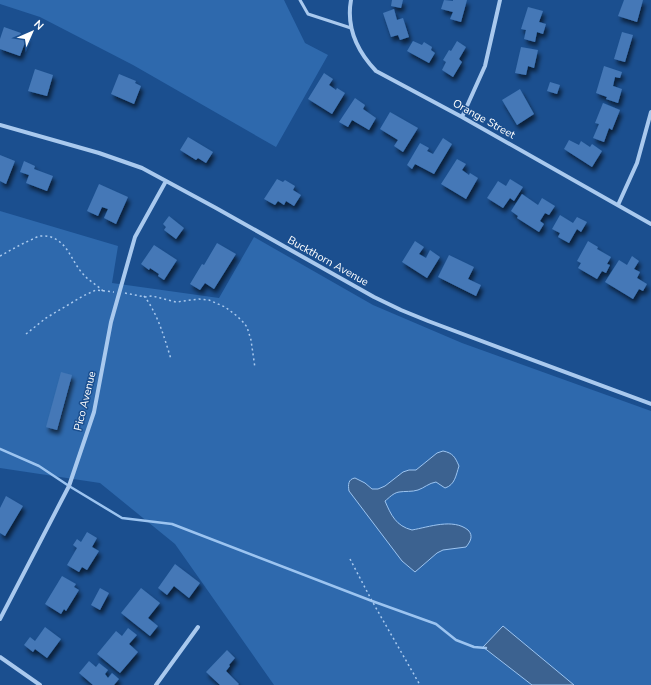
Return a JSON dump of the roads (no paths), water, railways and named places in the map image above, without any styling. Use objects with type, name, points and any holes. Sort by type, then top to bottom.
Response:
[{"type":"street","name":"Orange Street","points":[[351,0],[349,9],[351,28],[359,49],[376,71],[462,117],[651,224]]},
{"type":"street","points":[[462,117],[485,66],[500,0]]},
{"type":"street","points":[[618,205],[636,163],[651,112]]},
{"type":"street","name":"Buckthorn Avenue","points":[[0,124],[99,153],[142,168],[374,297],[401,310],[651,404]]},
{"type":"street","name":"Pico Avenue","points":[[0,619],[69,486],[94,412],[111,322],[135,238],[166,181]]},
{"type":"street","points":[[156,685],[198,627]]},
{"type":"street","points":[[0,657],[40,685]]},
{"type":"lane","points":[[300,0],[308,14],[351,28]]},
{"type":"waterway","points":[[0,449],[39,466],[122,518],[172,524],[436,624],[456,640],[474,647],[486,648]]}]
